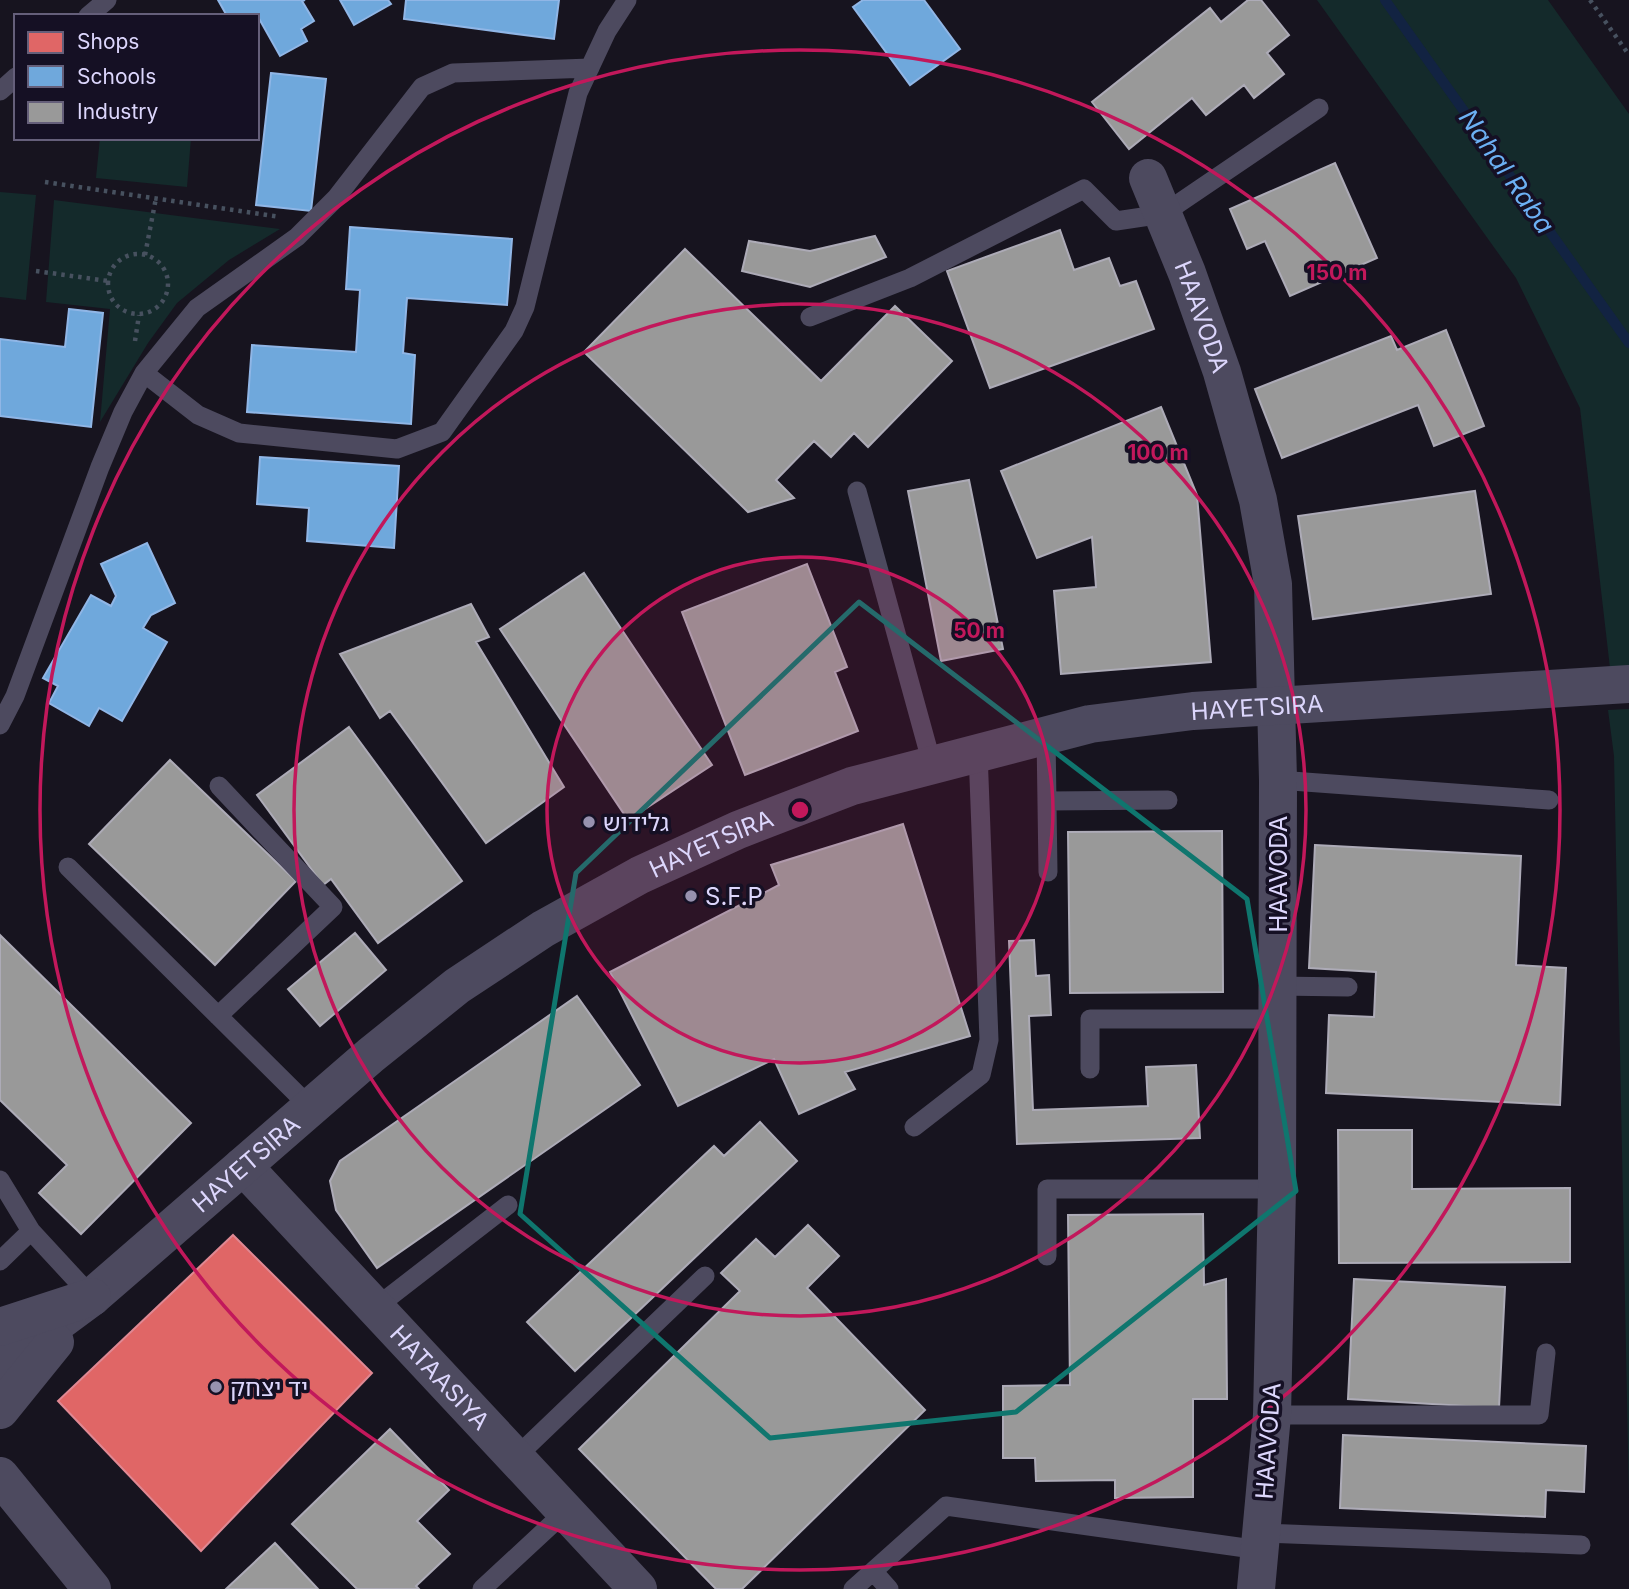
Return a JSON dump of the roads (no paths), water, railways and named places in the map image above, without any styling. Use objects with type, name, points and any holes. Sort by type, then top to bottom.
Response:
[{"type":"street","name":"HAAVODA","points":[[1148,178],[1222,372],[1258,500],[1273,584],[1278,780],[1277,1189],[1272,1415],[1256,1589]]},
{"type":"street","name":"HAYETSIRA","points":[[0,1365],[92,1297],[310,1107],[457,986],[543,929],[640,875],[738,830],[852,786],[1090,724],[1193,711],[1628,684]]},
{"type":"street","name":"HATAASIYA","points":[[243,1166],[638,1589]]},
{"type":"street","name":"HAYETSIRA","points":[[0,1410],[92,1297]]},
{"type":"street","points":[[0,1327],[92,1297]]},
{"type":"street","points":[[0,1476],[92,1589]]},
{"type":"lane","points":[[90,14],[107,0]]},
{"type":"lane","points":[[144,373],[198,415],[239,433],[397,449],[442,432],[514,331],[525,307],[578,93],[607,31],[627,0]]},
{"type":"lane","points":[[0,725],[15,696],[119,421],[144,373],[197,308],[297,237],[336,198],[422,87],[453,73],[590,68]]},
{"type":"lane","points":[[0,91],[14,79]]},
{"type":"lane","points":[[810,317],[911,278],[1084,189],[1115,221],[1163,214],[1319,108]]},
{"type":"lane","points":[[857,491],[932,764]]},
{"type":"lane","points":[[1046,735],[1048,872]]},
{"type":"lane","points":[[915,1127],[981,1075],[989,1040],[978,752]]},
{"type":"lane","points":[[1278,780],[1549,800]]},
{"type":"lane","points":[[218,1016],[333,907],[219,786]]},
{"type":"lane","points":[[1047,802],[1168,800]]},
{"type":"lane","points":[[68,867],[310,1107]]},
{"type":"lane","points":[[1090,1069],[1090,1019],[1277,1003],[1348,987]]},
{"type":"lane","points":[[0,1180],[31,1231],[92,1297]]},
{"type":"lane","points":[[1047,1256],[1047,1189],[1277,1189]]},
{"type":"lane","points":[[374,1308],[508,1205]]},
{"type":"lane","points":[[0,1261],[31,1231]]},
{"type":"lane","points":[[515,1458],[705,1276]]},
{"type":"lane","points":[[1272,1415],[1539,1415],[1546,1353]]},
{"type":"lane","points":[[853,1589],[946,1506],[1261,1542],[1581,1545]]},
{"type":"lane","points":[[482,1589],[565,1512]]},
{"type":"lane","points":[[873,1572],[889,1589]]},
{"type":"waterway","name":"Nahal Raba","points":[[1385,0],[1629,343]]},
{"type":"place","name":"גלידוש","points":[[589,822]]},
{"type":"place","name":"S.F.P","points":[[691,896]]},
{"type":"place","name":"יד יצחק","points":[[216,1387]]}]
